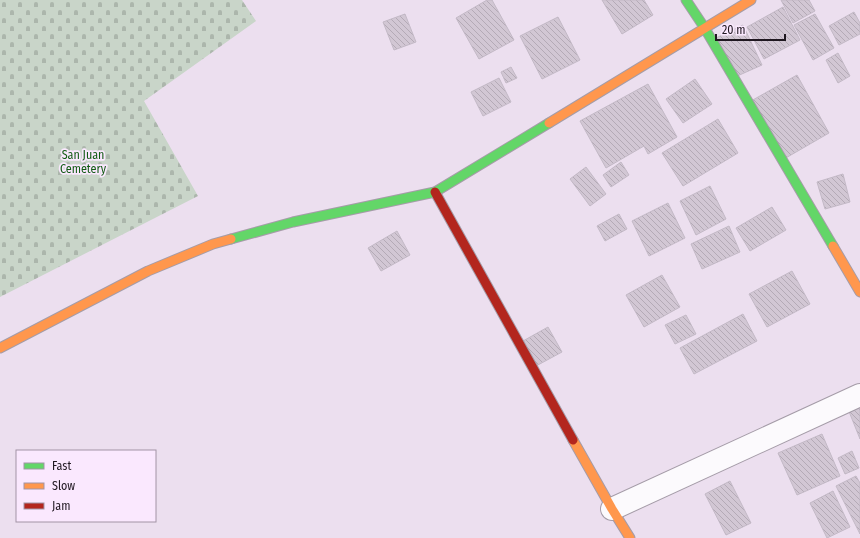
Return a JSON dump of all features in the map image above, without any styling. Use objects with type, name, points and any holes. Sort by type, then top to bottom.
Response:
[{"type":"street","points":[[686,0],[704,27],[860,292]]},
{"type":"street","points":[[0,348],[148,271],[213,244],[293,222],[435,192],[704,27],[751,0]]},
{"type":"street","points":[[435,192],[612,509],[630,538]]},
{"type":"street","points":[[612,509],[860,395]]},
{"type":"green space","name":"San Juan Cemetery","points":[[0,0],[242,0],[256,21],[144,101],[198,196],[0,297]]},
{"type":"building","points":[[487,0],[492,0],[514,40],[479,59],[456,18]]},
{"type":"building","points":[[602,0],[644,0],[653,15],[622,34]]},
{"type":"building","points":[[781,0],[809,0],[815,11],[793,23]]},
{"type":"building","points":[[783,7],[800,40],[764,59],[747,27]]},
{"type":"building","points":[[854,12],[860,23],[860,34],[839,45],[829,26]]},
{"type":"building","points":[[405,14],[416,42],[394,50],[383,22]]},
{"type":"building","points":[[815,14],[834,48],[813,60],[794,25]]},
{"type":"building","points":[[558,17],[580,60],[542,79],[520,36]]},
{"type":"building","points":[[743,25],[762,65],[735,77],[716,38]]},
{"type":"building","points":[[838,53],[850,76],[838,83],[826,60]]},
{"type":"building","points":[[511,67],[517,78],[506,83],[501,72]]},
{"type":"building","points":[[797,75],[829,133],[784,159],[751,101]]},
{"type":"building","points":[[499,78],[511,102],[483,116],[471,92]]},
{"type":"building","points":[[695,79],[712,104],[683,123],[666,99]]},
{"type":"building","points":[[648,84],[677,137],[648,154],[644,146],[606,168],[580,121]]},
{"type":"building","points":[[718,119],[738,153],[683,186],[662,153]]},
{"type":"building","points":[[621,162],[629,175],[611,187],[603,175]]},
{"type":"building","points":[[586,167],[606,194],[590,206],[570,179]]},
{"type":"building","points":[[843,174],[850,202],[825,209],[817,182]]},
{"type":"building","points":[[710,186],[726,219],[696,235],[680,201]]},
{"type":"building","points":[[668,203],[685,238],[649,256],[632,221]]},
{"type":"building","points":[[772,207],[786,230],[750,251],[736,228]]},
{"type":"building","points":[[619,214],[627,229],[605,241],[597,226]]},
{"type":"building","points":[[729,226],[740,252],[702,269],[691,244]]},
{"type":"building","points":[[397,231],[410,255],[381,271],[368,248]]},
{"type":"building","points":[[792,271],[810,304],[767,327],[749,294]]},
{"type":"building","points":[[662,275],[680,307],[644,327],[626,295]]},
{"type":"building","points":[[743,314],[757,341],[694,374],[680,348]]},
{"type":"building","points":[[686,315],[696,334],[675,344],[665,325]]},
{"type":"building","points":[[548,327],[562,352],[536,366],[523,341]]},
{"type":"building","points":[[860,404],[860,439],[848,409]]},
{"type":"building","points":[[822,434],[840,476],[797,495],[778,453]]},
{"type":"building","points":[[852,451],[859,468],[845,474],[838,458]]},
{"type":"building","points":[[856,476],[860,483],[860,534],[836,486]]},
{"type":"building","points":[[730,481],[751,523],[726,535],[705,494]]},
{"type":"building","points":[[833,491],[850,527],[827,538],[810,503]]},
{"type":"traffic: fast","points":[[686,0],[704,27],[833,246]]},
{"type":"traffic: fast","points":[[231,239],[293,222],[435,192],[549,123]]},
{"type":"traffic: slow","points":[[549,123],[751,0]]},
{"type":"traffic: slow","points":[[0,348],[148,271],[213,244],[231,239]]},
{"type":"traffic: slow","points":[[833,246],[860,292]]},
{"type":"traffic: slow","points":[[573,440],[630,538]]},
{"type":"traffic: jam","points":[[435,192],[573,440]]}]
